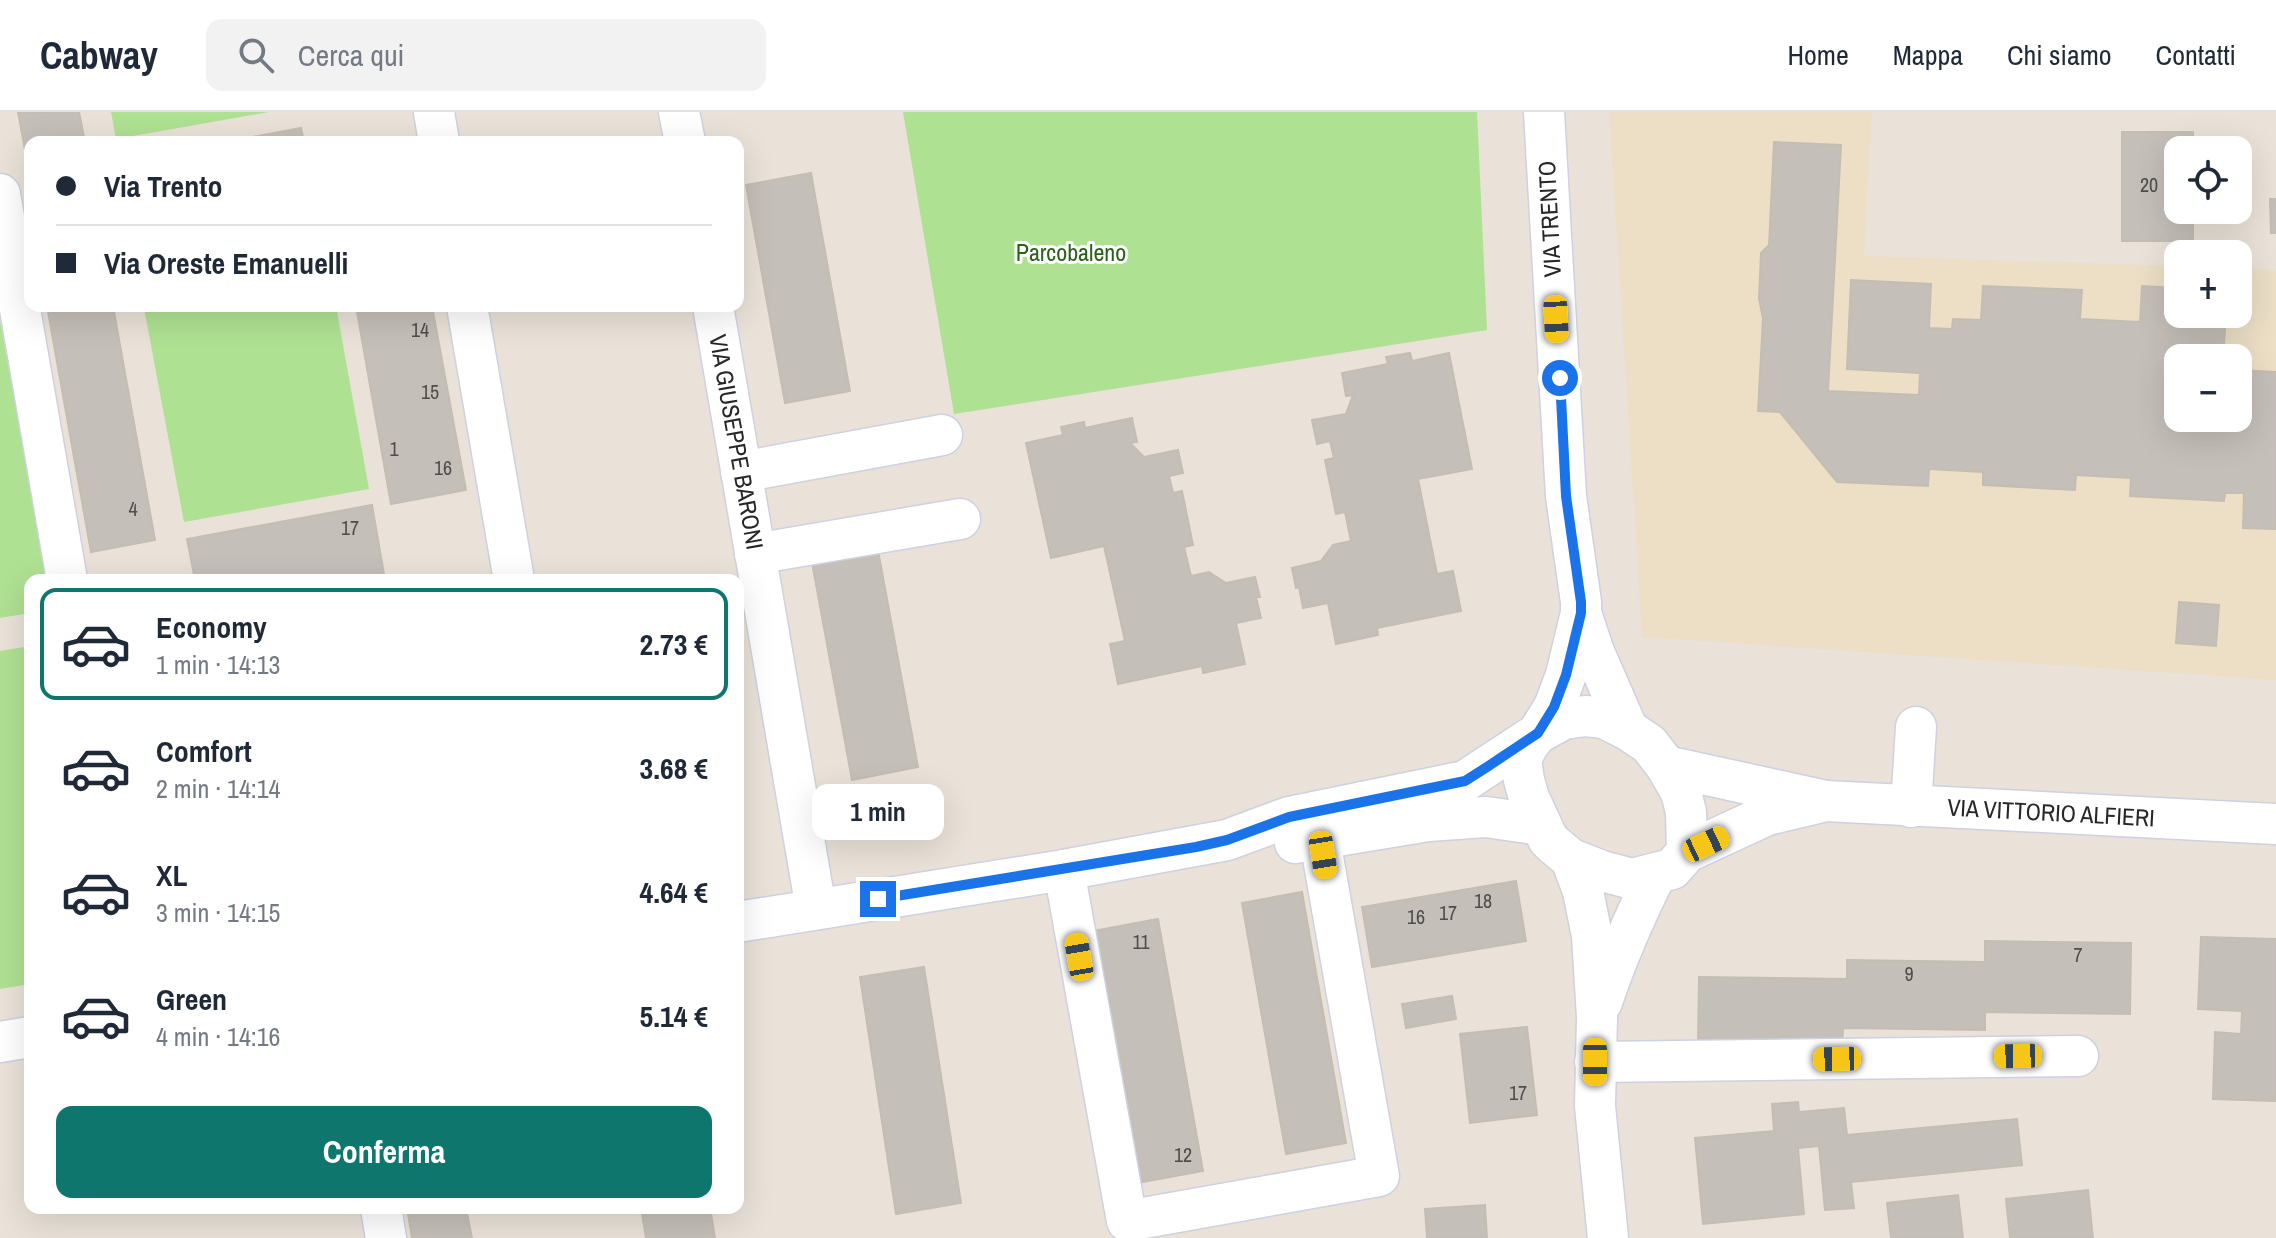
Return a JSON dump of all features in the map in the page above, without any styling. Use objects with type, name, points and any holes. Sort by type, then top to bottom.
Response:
[{"type":"street","points":[[434,112],[438,136]]},
{"type":"street","points":[[679,112],[684,136]]},
{"type":"street","name":"VIA TRENTO","points":[[1544,112],[1566,496],[1581,613]]},
{"type":"street","points":[[0,194],[6,263],[66,574]]},
{"type":"street","points":[[468,312],[513,574]]},
{"type":"street","name":"VIA GIUSEPPE BARONI","points":[[714,312],[816,909]]},
{"type":"street","points":[[741,472],[942,435]]},
{"type":"street","points":[[755,554],[960,519]]},
{"type":"street","points":[[1581,613],[1594,652],[1628,730]]},
{"type":"street","points":[[1581,613],[1566,675],[1554,707],[1521,760],[1524,780],[1548,839],[1571,859],[1632,879],[1767,815],[1826,801]]},
{"type":"street","points":[[1318,826],[1465,781],[1564,719],[1585,716],[1604,718],[1649,744],[1681,792],[1686,812],[1671,863],[1634,917],[1597,1017]]},
{"type":"street","points":[[1911,807],[1916,727]]},
{"type":"street","points":[[1666,766],[1826,801]]},
{"type":"street","name":"VIA VITTORIO ALFIERI","points":[[1826,801],[2276,824]]},
{"type":"street","points":[[744,921],[1212,844],[1289,817],[1318,826],[1486,817],[1541,825]]},
{"type":"street","points":[[1064,870],[1127,1221],[1379,1176],[1318,826]]},
{"type":"street","points":[[1571,859],[1583,891],[1592,936],[1597,1017],[1595,1106],[1608,1238]]},
{"type":"street","points":[[0,1042],[24,1038]]},
{"type":"street","points":[[1595,1062],[2078,1056]]},
{"type":"street","points":[[382,1214],[386,1238]]},
{"type":"shaded area","points":[[1609,112],[1872,112],[1864,256],[2164,266],[2164,328],[2252,328],[2252,269],[2276,270],[2276,680],[1642,637]]},
{"type":"green space","points":[[111,112],[269,112],[133,136],[115,136]]},
{"type":"green space","name":"Parcobaleno","points":[[903,112],[1477,112],[1487,330],[954,414]]},
{"type":"green space","points":[[145,312],[337,312],[369,489],[184,522]]},
{"type":"green space","points":[[0,320],[47,574],[24,574],[24,614],[0,618]]},
{"type":"green space","points":[[24,647],[24,985],[0,989],[0,651]]},
{"type":"building","points":[[18,112],[79,112],[84,136],[24,136],[24,144]]},
{"type":"building","points":[[301,128],[303,136],[258,136]]},
{"type":"building","points":[[2122,132],[2193,132],[2193,136],[2164,136],[2164,224],[2193,224],[2193,240],[2122,241]]},
{"type":"building","points":[[1774,142],[1841,145],[1828,391],[1919,395],[1920,373],[1847,369],[1851,280],[1931,284],[1929,328],[1952,329],[1953,319],[1981,320],[1983,286],[2082,290],[2080,319],[2140,322],[2142,286],[2164,287],[2164,328],[2225,328],[2224,344],[2164,344],[2164,432],[2252,432],[2252,371],[2276,372],[2276,529],[2243,528],[2244,493],[2225,493],[2224,501],[2130,496],[2131,478],[2076,475],[2075,490],[1983,485],[1983,472],[1929,469],[1928,486],[1837,482],[1780,412],[1758,411],[1763,318],[1759,299],[1761,253],[1769,245]]},
{"type":"building","points":[[811,173],[850,391],[785,403],[746,185]]},
{"type":"building","points":[[2270,199],[2276,199],[2276,233],[2271,233]]},
{"type":"building","points":[[48,312],[114,312],[155,540],[91,552]]},
{"type":"building","points":[[357,312],[433,312],[466,490],[391,504]]},
{"type":"building","points":[[1410,353],[1412,361],[1449,353],[1472,469],[1418,479],[1437,574],[1453,571],[1461,611],[1377,628],[1378,635],[1336,644],[1328,603],[1303,608],[1292,568],[1321,561],[1333,545],[1351,541],[1345,512],[1336,514],[1325,460],[1334,458],[1330,441],[1317,444],[1312,420],[1346,414],[1353,395],[1346,396],[1342,373],[1388,364],[1386,357]]},
{"type":"building","points":[[1132,418],[1137,442],[1130,443],[1144,457],[1178,450],[1183,473],[1169,476],[1173,493],[1182,491],[1193,545],[1184,547],[1191,576],[1209,572],[1226,583],[1255,577],[1261,618],[1236,623],[1245,664],[1203,673],[1202,666],[1118,684],[1110,644],[1125,641],[1104,546],[1051,558],[1026,443],[1063,435],[1061,427],[1084,422],[1085,428]]},
{"type":"building","points":[[372,505],[384,574],[194,574],[187,539]]},
{"type":"building","points":[[877,545],[918,767],[852,780],[811,557]]},
{"type":"building","points":[[2179,602],[2219,605],[2216,646],[2176,643]]},
{"type":"building","points":[[1516,881],[1526,941],[1372,967],[1362,907]]},
{"type":"building","points":[[1302,892],[1346,1143],[1286,1154],[1242,903]]},
{"type":"building","points":[[1158,919],[1203,1171],[1137,1183],[1093,931]]},
{"type":"building","points":[[2201,937],[2276,939],[2276,1101],[2213,1099],[2215,1032],[2241,1034],[2242,1011],[2198,1009]]},
{"type":"building","points":[[1985,941],[2131,943],[2130,1014],[1985,1012],[1985,1030],[1843,1028],[1842,1048],[1698,1046],[1699,977],[1847,979],[1847,960],[1985,962]]},
{"type":"building","points":[[924,967],[961,1203],[896,1214],[860,977]]},
{"type":"building","points":[[1452,996],[1456,1019],[1406,1028],[1402,1004]]},
{"type":"building","points":[[1527,1027],[1537,1115],[1470,1123],[1460,1034]]},
{"type":"building","points":[[1798,1102],[1799,1112],[1844,1108],[1847,1135],[2017,1119],[2022,1165],[1851,1182],[1854,1208],[1825,1210],[1819,1146],[1798,1148],[1804,1214],[1703,1224],[1695,1138],[1774,1131],[1772,1104]]},
{"type":"building","points":[[2088,1190],[2093,1238],[2010,1238],[2006,1199]]},
{"type":"building","points":[[1958,1195],[1963,1238],[1891,1238],[1887,1203]]},
{"type":"building","points":[[1485,1205],[1487,1238],[1427,1238],[1425,1209]]},
{"type":"building","points":[[408,1214],[467,1214],[472,1238],[412,1238]]},
{"type":"building","points":[[642,1214],[711,1214],[715,1238],[646,1238]]},
{"type":"route","points":[[878,899],[1196,847],[1227,840],[1289,817],[1465,781],[1538,733],[1554,707],[1566,675],[1581,613],[1566,496],[1560,378]]}]
